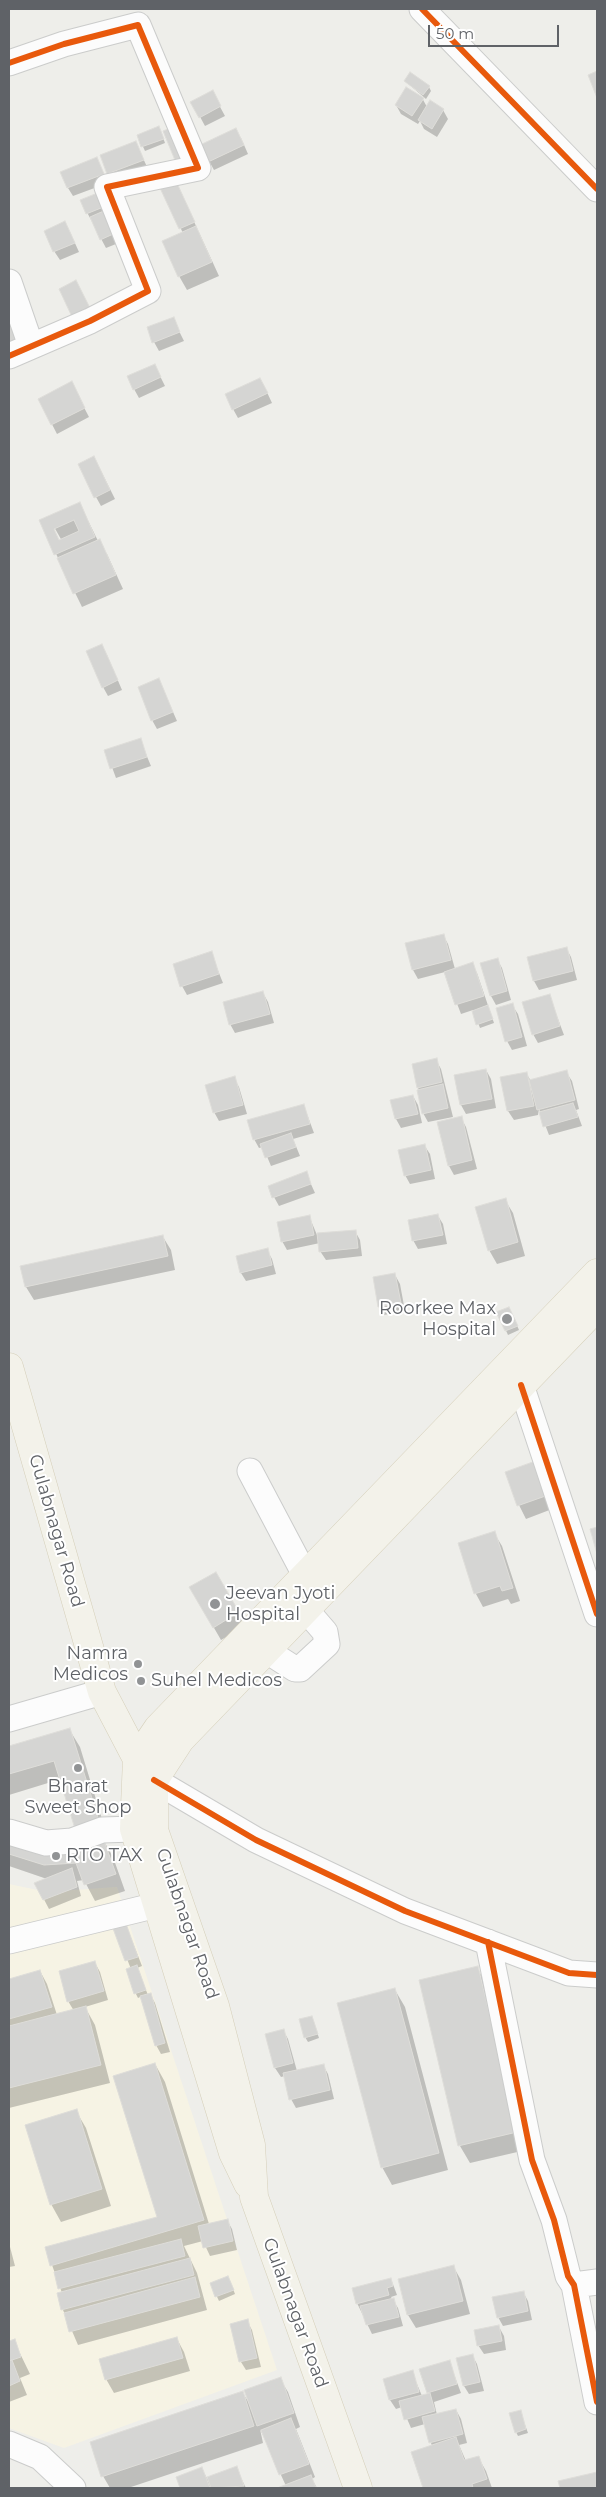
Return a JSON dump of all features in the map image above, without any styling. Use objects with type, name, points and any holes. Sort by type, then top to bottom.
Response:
[{"type":"main road","points":[[254,2197],[233,2153],[134,1829],[137,1759],[158,1728],[597,1273]]},
{"type":"main road","points":[[154,1780],[180,1740],[597,1307]]},
{"type":"main road","name":"Gulabnagar Road","points":[[9,1367],[102,1692],[137,1759],[154,1780],[154,1830],[215,2006],[251,2145],[254,2197],[358,2488]]},
{"type":"street","points":[[422,9],[597,189]]},
{"type":"street","points":[[9,63],[34,56],[64,44],[138,25],[198,168],[108,187],[148,291],[90,321],[9,356]]},
{"type":"street","points":[[9,282],[31,346]]},
{"type":"street","points":[[521,1385],[593,1587],[597,1614]]},
{"type":"street","points":[[250,1471],[305,1574]]},
{"type":"street","points":[[267,1651],[295,1669],[300,1669],[322,1648],[328,1639],[325,1632],[306,1610]]},
{"type":"street","points":[[9,1719],[102,1692]]},
{"type":"street","points":[[154,1780],[256,1840],[405,1911],[569,1973],[597,1975]]},
{"type":"street","points":[[9,1832],[46,1843],[72,1841],[102,1830],[134,1829]]},
{"type":"street","points":[[9,1941],[157,1905]]},
{"type":"street","points":[[488,1942],[532,2160],[554,2220],[568,2276],[586,2283],[597,2402]]},
{"type":"street","points":[[9,2444],[40,2457],[73,2488]]},
{"type":"shaded area","points":[[9,1884],[47,1892],[117,1887],[277,2370],[64,2448],[9,2428]]},
{"type":"building","points":[[597,71],[597,98],[588,75]]},
{"type":"building","points":[[410,72],[430,86],[423,95],[404,81]]},
{"type":"building","points":[[406,87],[424,98],[412,116],[395,105]]},
{"type":"building","points":[[213,90],[221,106],[199,118],[190,102]]},
{"type":"building","points":[[430,100],[444,109],[432,129],[418,120]]},
{"type":"building","points":[[178,125],[194,164],[179,170],[163,131]]},
{"type":"building","points":[[159,126],[164,139],[141,147],[137,135]]},
{"type":"building","points":[[236,128],[244,145],[208,162],[200,145]]},
{"type":"building","points":[[136,141],[144,160],[107,174],[100,155]]},
{"type":"building","points":[[97,157],[104,174],[67,188],[60,172]]},
{"type":"building","points":[[176,181],[195,222],[179,229],[160,188]]},
{"type":"building","points":[[105,190],[111,204],[86,214],[80,200]]},
{"type":"building","points":[[113,207],[122,230],[100,240],[90,217]]},
{"type":"building","points":[[65,221],[75,243],[53,252],[44,231]]},
{"type":"building","points":[[196,226],[212,262],[178,277],[162,241]]},
{"type":"building","points":[[76,280],[91,310],[73,319],[59,289]]},
{"type":"building","points":[[9,313],[22,341],[9,347]]},
{"type":"building","points":[[174,317],[180,332],[152,343],[147,327]]},
{"type":"building","points":[[155,364],[161,377],[133,390],[127,376]]},
{"type":"building","points":[[260,378],[268,393],[232,410],[225,394]]},
{"type":"building","points":[[72,381],[85,408],[51,425],[38,399]]},
{"type":"building","points":[[94,456],[110,490],[94,498],[78,464]]},
{"type":"building","points":[[80,502],[95,537],[54,555],[39,520]],"holes":[[[74,520],[79,531],[59,540],[54,529]]]},
{"type":"building","points":[[100,539],[116,575],[73,594],[57,558]]},
{"type":"building","points":[[102,644],[118,680],[102,688],[86,651]]},
{"type":"building","points":[[159,678],[173,712],[151,721],[138,687]]},
{"type":"building","points":[[141,738],[147,757],[110,769],[104,750]]},
{"type":"building","points":[[444,934],[451,960],[412,970],[405,943]]},
{"type":"building","points":[[567,947],[573,971],[533,981],[527,957]]},
{"type":"building","points":[[212,951],[219,974],[180,987],[173,964]]},
{"type":"building","points":[[498,958],[507,991],[490,996],[480,963]]},
{"type":"building","points":[[473,962],[484,996],[455,1005],[444,972]]},
{"type":"building","points":[[263,991],[270,1014],[229,1025],[223,1002]]},
{"type":"building","points":[[550,994],[560,1026],[532,1035],[522,1002]]},
{"type":"building","points":[[513,1003],[522,1037],[505,1042],[496,1008]]},
{"type":"building","points":[[488,1005],[493,1019],[476,1025],[472,1011]]},
{"type":"building","points":[[437,1058],[442,1082],[417,1088],[412,1064]]},
{"type":"building","points":[[486,1069],[492,1099],[460,1105],[454,1075]]},
{"type":"building","points":[[567,1070],[575,1100],[537,1110],[529,1080]]},
{"type":"building","points":[[527,1072],[534,1106],[507,1111],[500,1077]]},
{"type":"building","points":[[235,1076],[243,1105],[213,1113],[205,1085]]},
{"type":"building","points":[[443,1084],[448,1108],[422,1114],[417,1090]]},
{"type":"building","points":[[413,1095],[418,1114],[395,1119],[390,1100]]},
{"type":"building","points":[[573,1103],[578,1117],[543,1127],[539,1112]]},
{"type":"building","points":[[304,1104],[310,1124],[253,1140],[247,1120]]},
{"type":"building","points":[[462,1116],[472,1160],[448,1166],[437,1122]]},
{"type":"building","points":[[291,1133],[296,1147],[265,1158],[260,1144]]},
{"type":"building","points":[[425,1144],[431,1170],[404,1176],[398,1150]]},
{"type":"building","points":[[307,1171],[311,1184],[272,1198],[268,1186]]},
{"type":"building","points":[[506,1198],[518,1242],[488,1251],[475,1207]]},
{"type":"building","points":[[438,1214],[443,1235],[412,1241],[408,1220]]},
{"type":"building","points":[[310,1215],[314,1235],[281,1242],[277,1222]]},
{"type":"building","points":[[356,1230],[358,1248],[319,1252],[317,1233]]},
{"type":"building","points":[[163,1235],[168,1256],[25,1287],[20,1266]]},
{"type":"building","points":[[268,1248],[272,1265],[240,1273],[236,1256]]},
{"type":"building","points":[[395,1273],[401,1303],[378,1307],[373,1277]]},
{"type":"building","points":[[509,1307],[518,1326],[505,1331],[496,1312]]},
{"type":"building","points":[[541,1459],[554,1493],[517,1506],[505,1472]]},
{"type":"building","points":[[597,1527],[597,1554],[590,1529]]},
{"type":"building","points":[[495,1531],[513,1588],[502,1591],[500,1586],[474,1594],[458,1543]]},
{"type":"building","points":[[216,1572],[239,1612],[213,1628],[189,1587]]},
{"type":"building","points":[[70,1728],[100,1824],[76,1832],[54,1761],[9,1774],[9,1746]]},
{"type":"building","points":[[103,1838],[116,1874],[84,1885],[76,1863],[44,1865],[9,1854],[9,1841]]},
{"type":"building","points":[[72,1868],[77,1887],[43,1900],[34,1883]]},
{"type":"building","points":[[124,1918],[138,1957],[125,1961],[111,1923]]},
{"type":"building","points":[[95,1961],[104,1991],[67,2002],[59,1971]]},
{"type":"building","points":[[137,1965],[146,1990],[134,1994],[126,1969]]},
{"type":"building","points":[[478,1966],[517,2132],[458,2146],[419,1980]]},
{"type":"building","points":[[40,1970],[52,2007],[9,2019],[9,1979]]},
{"type":"building","points":[[395,1988],[439,2153],[381,2168],[337,2003]]},
{"type":"building","points":[[151,1993],[165,2043],[155,2046],[140,1996]]},
{"type":"building","points":[[86,2006],[101,2065],[9,2088],[9,2026]]},
{"type":"building","points":[[312,2016],[318,2034],[304,2038],[299,2019]]},
{"type":"building","points":[[284,2029],[293,2063],[274,2068],[265,2034]]},
{"type":"building","points":[[155,2063],[204,2220],[50,2266],[45,2247],[157,2217],[113,2076]]},
{"type":"building","points":[[324,2064],[330,2090],[289,2100],[283,2073]]},
{"type":"building","points":[[77,2109],[102,2189],[50,2205],[25,2125]]},
{"type":"building","points":[[228,2219],[233,2241],[203,2248],[198,2226]]},
{"type":"building","points":[[181,2239],[185,2256],[58,2289],[54,2272]]},
{"type":"building","points":[[190,2258],[194,2275],[61,2310],[57,2293]]},
{"type":"building","points":[[454,2265],[463,2301],[407,2315],[398,2279]]},
{"type":"building","points":[[228,2276],[234,2290],[215,2297],[210,2283]]},
{"type":"building","points":[[195,2277],[200,2297],[69,2332],[64,2313]]},
{"type":"building","points":[[391,2278],[393,2286],[387,2288],[389,2295],[356,2304],[352,2288]]},
{"type":"building","points":[[524,2291],[528,2311],[497,2318],[492,2297]]},
{"type":"building","points":[[394,2298],[399,2317],[366,2325],[360,2306]]},
{"type":"building","points":[[248,2319],[257,2358],[239,2362],[230,2324]]},
{"type":"building","points":[[499,2325],[502,2341],[477,2346],[474,2330]]},
{"type":"building","points":[[177,2337],[183,2358],[105,2380],[99,2359]]},
{"type":"building","points":[[15,2339],[21,2357],[9,2361],[9,2341]]},
{"type":"building","points":[[473,2354],[480,2382],[463,2386],[456,2358]]},
{"type":"building","points":[[12,2360],[20,2381],[9,2386],[9,2361]]},
{"type":"building","points":[[450,2360],[457,2384],[427,2393],[419,2369]]},
{"type":"building","points":[[413,2370],[419,2392],[389,2400],[383,2379]]},
{"type":"building","points":[[281,2377],[294,2413],[257,2426],[244,2390]]},
{"type":"building","points":[[243,2391],[254,2426],[101,2477],[90,2442]]},
{"type":"building","points":[[430,2393],[435,2411],[404,2420],[399,2401]]},
{"type":"building","points":[[456,2409],[463,2434],[429,2443],[422,2417]]},
{"type":"building","points":[[521,2410],[526,2429],[515,2433],[509,2413]]},
{"type":"building","points":[[291,2418],[309,2464],[279,2475],[261,2430]]},
{"type":"building","points":[[456,2437],[464,2460],[479,2456],[487,2479],[472,2484],[473,2488],[423,2488],[411,2452]]},
{"type":"building","points":[[237,2466],[244,2486],[211,2488],[207,2477]]},
{"type":"building","points":[[202,2467],[210,2488],[180,2488],[176,2477]]},
{"type":"building","points":[[597,2472],[597,2488],[560,2488],[558,2481]]},
{"type":"building","points":[[311,2475],[316,2488],[277,2488]]},
{"type":"cycle path","points":[[422,9],[597,189]]},
{"type":"cycle path","points":[[9,63],[64,44],[138,25],[198,168],[107,187],[148,291],[90,321],[9,356]]},
{"type":"cycle path","points":[[521,1385],[597,1614]]},
{"type":"cycle path","points":[[154,1780],[256,1840],[405,1911],[569,1973],[597,1975]]},
{"type":"cycle path","points":[[488,1942],[532,2160],[554,2220],[568,2276],[574,2285],[597,2402]]},
{"type":"place","name":"Roorkee Max Hospital","points":[[507,1319]]},
{"type":"place","name":"Jeevan Jyoti Hospital","points":[[215,1604]]},
{"type":"place","name":"Namra Medicos","points":[[138,1664]]},
{"type":"place","name":"Suhel Medicos","points":[[141,1681]]},
{"type":"place","name":"Bharat Sweet Shop","points":[[78,1768]]},
{"type":"place","name":"RTO TAX","points":[[56,1856]]}]
